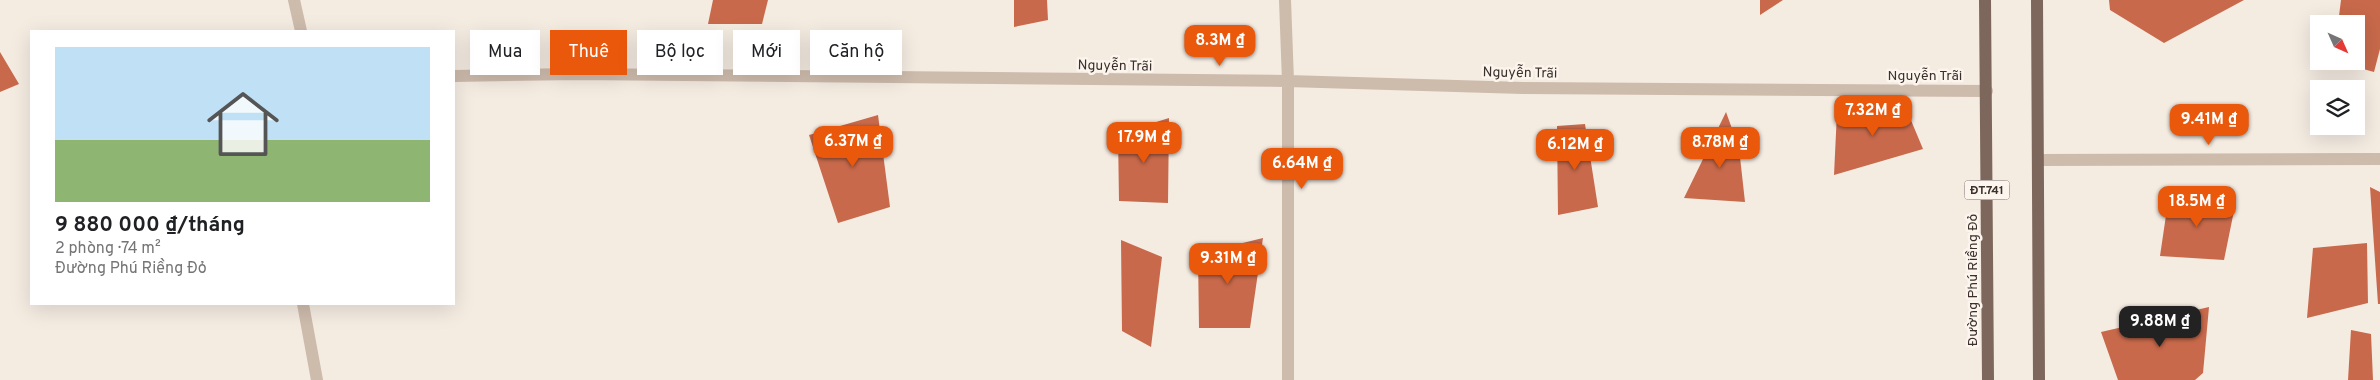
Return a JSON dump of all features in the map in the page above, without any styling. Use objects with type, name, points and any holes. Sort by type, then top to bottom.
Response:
[{"type":"main road","name":"Đường Phú Riềng Đỏ","points":[[1985,0],[1988,380]]},
{"type":"main road","points":[[2037,0],[2039,380]]},
{"type":"street","points":[[294,0],[301,30]]},
{"type":"street","points":[[1285,0],[1288,81],[1288,380]]},
{"type":"street","name":"Nguyễn Trãi","points":[[455,76],[576,74],[1288,81],[1522,88],[1987,90]]},
{"type":"street","points":[[2038,160],[2380,159]]},
{"type":"street","points":[[303,305],[317,380]]},
{"type":"building","points":[[713,0],[768,0],[762,24],[708,24]]},
{"type":"building","points":[[1014,0],[1047,0],[1048,20],[1014,27]]},
{"type":"building","points":[[1760,0],[1783,0],[1760,15]]},
{"type":"building","points":[[2109,0],[2244,0],[2164,43],[2110,10]]},
{"type":"building","points":[[2341,0],[2380,0],[2380,49],[2374,72],[2365,70],[2365,15],[2339,15]]},
{"type":"building","points":[[0,52],[19,84],[0,92]]},
{"type":"building","points":[[1905,106],[1923,149],[1834,175],[1837,112]]},
{"type":"building","points":[[1726,112],[1739,148],[1745,202],[1684,198]]},
{"type":"building","points":[[878,115],[890,207],[838,223],[809,135]]},
{"type":"building","points":[[1169,118],[1168,203],[1119,201],[1118,134]]},
{"type":"building","points":[[1585,124],[1598,207],[1558,215],[1557,126]]},
{"type":"building","points":[[2370,187],[2380,192],[2380,304],[2378,304]]},
{"type":"building","points":[[2169,195],[2236,201],[2224,260],[2160,256]]},
{"type":"building","points":[[1263,238],[1250,328],[1199,328],[1198,254]]},
{"type":"building","points":[[1121,240],[1162,257],[1151,347],[1122,331]]},
{"type":"building","points":[[2367,243],[2368,303],[2307,318],[2313,248]]},
{"type":"building","points":[[2209,307],[2203,373],[2195,380],[2118,380],[2101,332]]},
{"type":"building","points":[[2351,330],[2371,334],[2373,380],[2348,380]]}]
